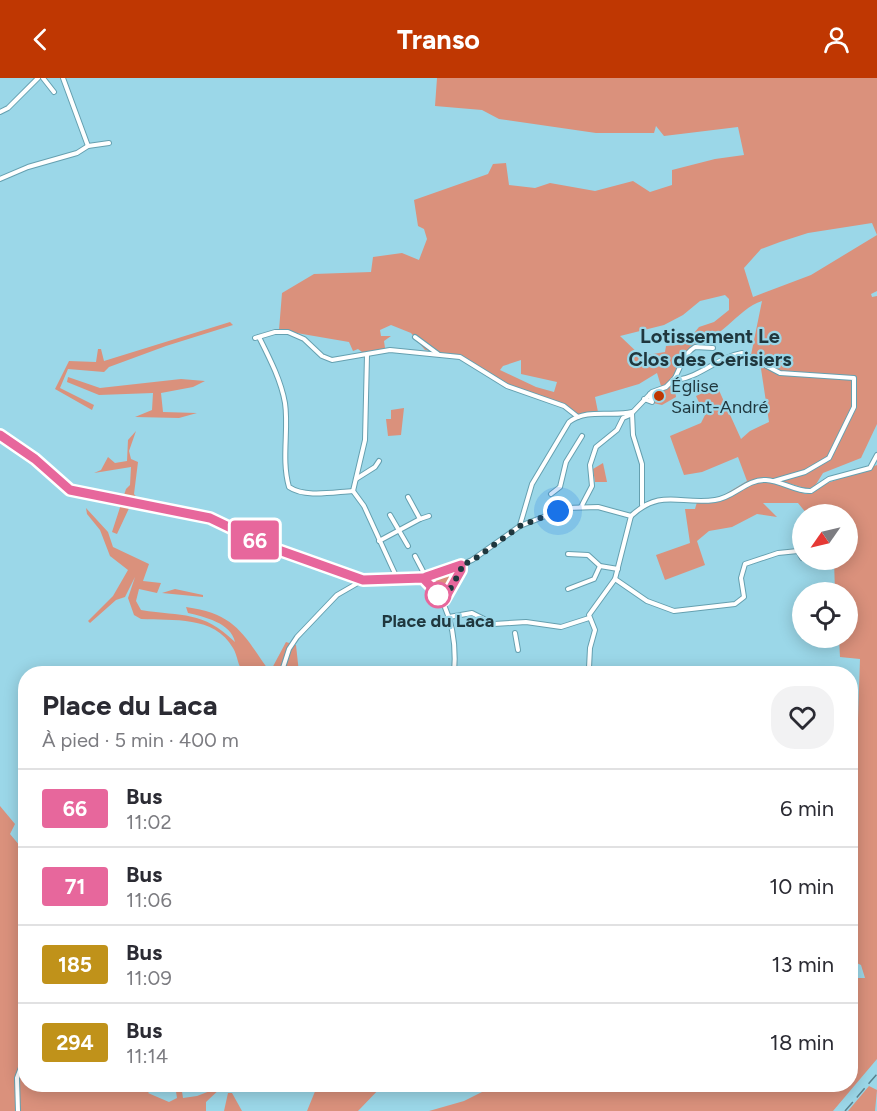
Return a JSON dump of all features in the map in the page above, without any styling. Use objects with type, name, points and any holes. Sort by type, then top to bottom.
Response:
[{"type":"street","points":[[0,112],[8,108],[38,78]]},
{"type":"street","points":[[43,78],[54,92]]},
{"type":"street","points":[[63,78],[88,146]]},
{"type":"street","points":[[0,179],[28,166],[77,153],[88,146],[109,143]]},
{"type":"street","points":[[397,578],[360,498],[353,491],[320,493],[289,487],[284,441],[285,400],[272,363],[257,337],[275,332],[288,332],[332,360],[390,350],[465,358],[503,384],[564,406],[578,417]]},
{"type":"street","points":[[415,336],[439,354]]},
{"type":"street","points":[[520,526],[532,484],[567,424],[578,417],[609,412],[625,415],[632,412],[650,394],[666,387],[675,378],[685,356],[691,350],[701,347],[713,348]]},
{"type":"street","points":[[449,617],[472,613],[494,624],[526,622],[561,627],[589,618],[615,579],[631,516],[642,505],[666,499],[715,500],[752,482],[774,481],[805,472],[829,458],[854,407],[854,378],[780,373],[742,354],[721,361],[689,379],[677,380],[675,378]]},
{"type":"street","points":[[353,491],[365,440],[367,355]]},
{"type":"street","points":[[632,412],[633,435],[642,464],[642,505]]},
{"type":"street","points":[[580,508],[592,486],[592,455],[596,447],[617,430],[625,415]]},
{"type":"street","points":[[0,435],[35,459],[67,489],[210,518],[273,548],[363,580],[424,577],[461,565],[520,526],[566,508],[598,507],[631,516]]},
{"type":"street","points":[[551,494],[560,487],[566,462],[582,436]]},
{"type":"street","points":[[774,481],[811,491],[829,479],[870,468],[877,455]]},
{"type":"street","points":[[355,479],[379,461]]},
{"type":"street","points":[[408,497],[420,519]]},
{"type":"street","points":[[390,515],[408,546]]},
{"type":"street","points":[[379,541],[429,516]]},
{"type":"street","points":[[615,579],[647,601],[674,611],[740,603],[744,597],[742,577],[745,564],[778,553],[792,552]]},
{"type":"street","points":[[568,554],[588,555],[600,566],[618,569]]},
{"type":"street","points":[[415,556],[424,577],[444,600],[454,643],[454,666]]},
{"type":"street","points":[[444,600],[461,570],[461,565]]},
{"type":"street","points":[[568,589],[594,579],[600,566]]},
{"type":"street","points":[[284,666],[289,649],[297,637],[337,595],[363,580]]},
{"type":"street","points":[[589,618],[595,630],[590,648],[589,666]]},
{"type":"street","points":[[515,633],[518,650]]},
{"type":"street","points":[[18,1073],[16,1078],[18,1111]]},
{"type":"shaded area","points":[[437,78],[877,78],[877,235],[877,291],[871,294],[872,297],[877,296],[877,424],[861,458],[823,473],[815,486],[808,489],[771,478],[756,480],[806,494],[825,484],[877,465],[877,1059],[858,1081],[858,978],[865,978],[861,965],[858,964],[860,659],[840,657],[840,648],[858,648],[858,582],[835,582],[834,570],[858,570],[858,504],[763,503],[777,517],[757,514],[732,527],[709,531],[697,541],[705,565],[665,580],[656,555],[690,543],[685,509],[695,509],[697,502],[722,496],[747,481],[738,457],[702,472],[684,475],[670,436],[701,423],[705,415],[696,396],[717,386],[741,439],[750,431],[769,422],[760,362],[751,355],[762,301],[744,311],[710,339],[691,346],[668,383],[661,386],[657,373],[639,384],[595,397],[598,412],[578,416],[566,406],[506,384],[465,358],[425,350],[411,333],[391,325],[380,330],[381,336],[391,336],[384,341],[385,348],[366,355],[358,349],[353,351],[349,342],[279,330],[282,293],[314,274],[371,272],[373,257],[402,253],[419,260],[427,239],[424,229],[418,226],[414,200],[488,174],[493,164],[506,163],[509,185],[535,188],[550,183],[595,191],[633,181],[650,192],[672,185],[672,170],[715,159],[744,155],[738,127],[664,136],[656,126],[654,133],[596,133],[499,119],[482,110],[435,106]],"holes":[[[872,223],[877,235],[811,275],[753,297],[744,268],[761,249],[780,242],[808,233]],[[725,295],[729,299],[729,310],[714,322],[699,327],[690,338],[678,345],[666,346],[665,352],[641,356],[620,336],[664,325],[683,315],[700,301]],[[521,360],[521,374],[557,382],[554,392],[536,387],[500,370],[503,366]]]},
{"type":"shaded area","points":[[230,322],[233,325],[166,346],[109,367],[104,372],[68,369],[60,388],[94,405],[92,410],[55,389],[69,361],[96,362],[98,349],[101,349],[104,361]]},
{"type":"shaded area","points":[[68,377],[100,388],[181,379],[205,381],[193,387],[161,393],[163,412],[197,413],[179,418],[135,417],[152,410],[153,393],[99,395],[67,382]]},
{"type":"shaded area","points":[[674,382],[676,397],[662,405],[653,403],[652,394],[656,392],[656,400],[662,400],[662,391]]},
{"type":"shaded area","points":[[404,408],[401,435],[388,436],[386,419],[391,419],[391,410]]},
{"type":"shaded area","points":[[136,431],[129,451],[131,459],[138,462],[134,494],[138,499],[131,504],[117,534],[112,532],[126,489],[130,485],[131,467],[94,473],[101,470],[108,457],[115,463],[127,461],[128,440]]},
{"type":"shaded area","points":[[603,463],[607,482],[595,482],[593,469]]},
{"type":"shaded area","points":[[86,508],[108,532],[113,547],[149,564],[143,581],[161,583],[157,593],[139,589],[136,601],[141,610],[202,620],[212,624],[235,642],[233,635],[223,626],[188,613],[186,607],[216,615],[237,628],[266,666],[240,666],[233,648],[225,637],[204,625],[179,620],[141,619],[134,615],[128,598],[135,577],[125,597],[116,600],[90,623],[88,621],[113,596],[128,570],[110,556],[100,530],[87,514]]},
{"type":"shaded area","points":[[457,568],[459,572],[443,596],[426,578]]},
{"type":"shaded area","points":[[175,589],[203,595],[203,597],[162,593]]},
{"type":"shaded area","points":[[286,642],[296,645],[298,666],[273,666]]},
{"type":"shaded area","points":[[0,806],[15,824],[10,834],[18,844],[18,1092],[149,1092],[169,1102],[177,1098],[176,1092],[182,1092],[183,1098],[217,1092],[206,1102],[206,1111],[0,1111]]},
{"type":"shaded area","points":[[869,1086],[877,1090],[875,1111],[848,1111]]},
{"type":"shaded area","points":[[315,1092],[376,1092],[358,1111],[307,1111]]},
{"type":"shaded area","points":[[482,1092],[849,1092],[833,1111],[429,1111],[464,1101]]},
{"type":"shaded area","points":[[228,1093],[232,1093],[242,1111],[224,1111]]},
{"type":"railway","points":[[845,1111],[877,1074]]},
{"type":"bus line","name":"66","points":[[0,435],[35,459],[67,489],[210,518],[273,548],[363,580],[423,578],[444,600],[461,570],[461,565],[426,577]]},
{"type":"place","name":"Église Saint-André","points":[[659,396]]},
{"type":"place","name":"Place du Laca","points":[[438,595]]},
{"type":"district","name":"Lotissement Le Clos des Cerisiers","points":[[710,348]]},
{"type":"route","points":[[438,595],[444,600],[461,570],[461,565],[472,561],[517,527],[558,511]]}]
